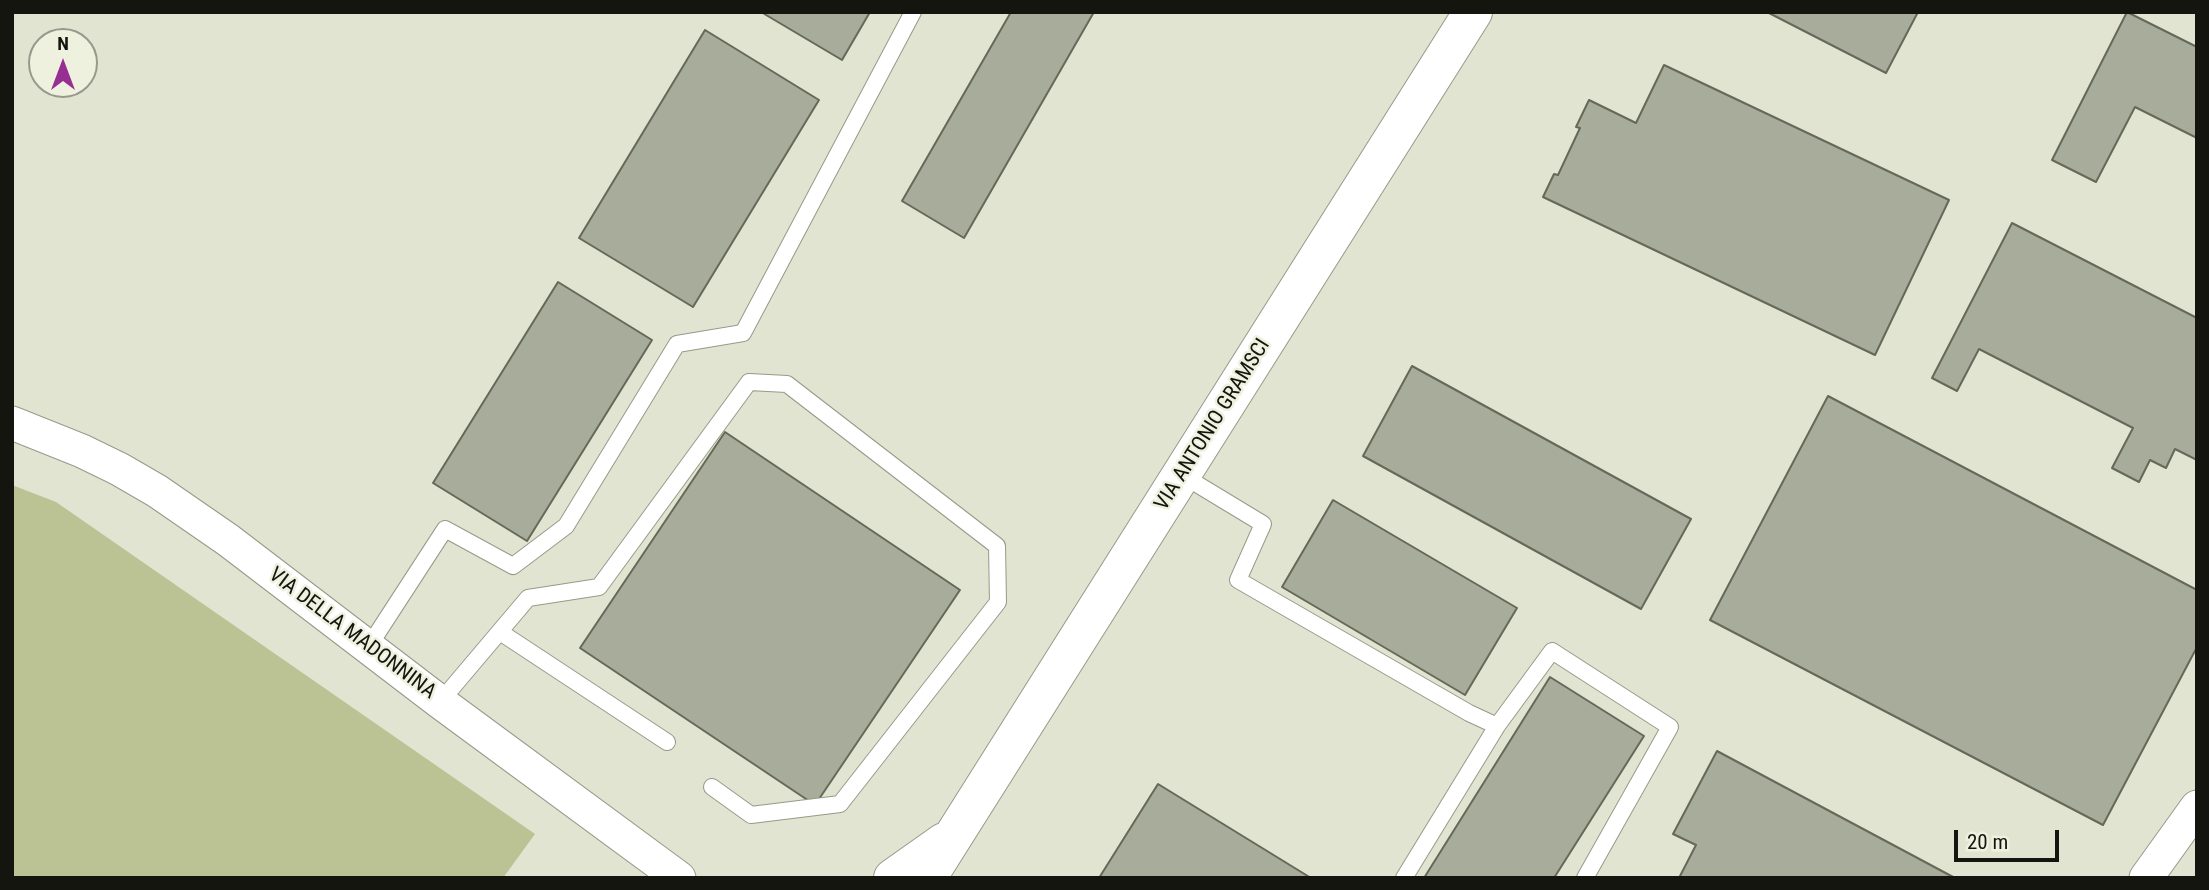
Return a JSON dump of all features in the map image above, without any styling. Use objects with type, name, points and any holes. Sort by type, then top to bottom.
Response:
[{"type":"street","name":"VIA ANTONIO GRAMSCI","points":[[927,878],[1473,12]]},
{"type":"street","name":"VIA DELLA MADONNINA","points":[[12,423],[95,457],[157,491],[228,540],[676,877]]},
{"type":"street","points":[[2146,878],[2197,807]]},
{"type":"street","name":"VIA ANTONIO GRAMSCI","points":[[893,878],[951,837]]},
{"type":"lane","points":[[369,646],[444,528],[513,566],[566,526],[677,344],[743,333],[913,12]]},
{"type":"lane","points":[[440,702],[528,598],[599,587],[749,382],[787,384],[997,546],[999,602],[840,804],[751,815],[712,787]]},
{"type":"lane","points":[[1182,475],[1263,524],[1238,580],[1469,713],[1497,726]]},
{"type":"lane","points":[[500,632],[667,742]]},
{"type":"lane","points":[[1404,878],[1497,726],[1552,651],[1670,727],[1585,878]]},
{"type":"green space","points":[[12,485],[56,502],[535,834],[503,878],[12,878]]},
{"type":"building","points":[[761,12],[870,12],[842,60]]},
{"type":"building","points":[[1011,12],[1094,12],[964,238],[902,201]]},
{"type":"building","points":[[1767,12],[1918,12],[1886,73]]},
{"type":"building","points":[[2127,12],[2197,47],[2197,138],[2135,107],[2096,182],[2052,160]]},
{"type":"building","points":[[705,30],[819,100],[693,307],[579,238]]},
{"type":"building","points":[[1664,65],[1949,200],[1875,355],[1543,197],[1554,174],[1558,175],[1580,128],[1576,127],[1589,100],[1636,123]]},
{"type":"building","points":[[2012,223],[2197,318],[2197,460],[2175,449],[2166,468],[2150,460],[2139,482],[2112,468],[2133,428],[1979,349],[1957,391],[1932,378]]},
{"type":"building","points":[[558,282],[652,340],[527,541],[433,483]]},
{"type":"building","points":[[1412,366],[1691,519],[1641,609],[1363,456]]},
{"type":"building","points":[[1828,396],[2197,590],[2197,647],[2103,825],[1710,620]]},
{"type":"building","points":[[725,432],[960,590],[815,805],[580,648]]},
{"type":"building","points":[[1333,500],[1517,608],[1465,695],[1282,587]]},
{"type":"building","points":[[1550,677],[1644,736],[1554,878],[1424,878]]},
{"type":"building","points":[[1717,751],[1955,878],[1679,878],[1696,845],[1673,834]]},
{"type":"building","points":[[1158,784],[1311,878],[1099,878]]}]
